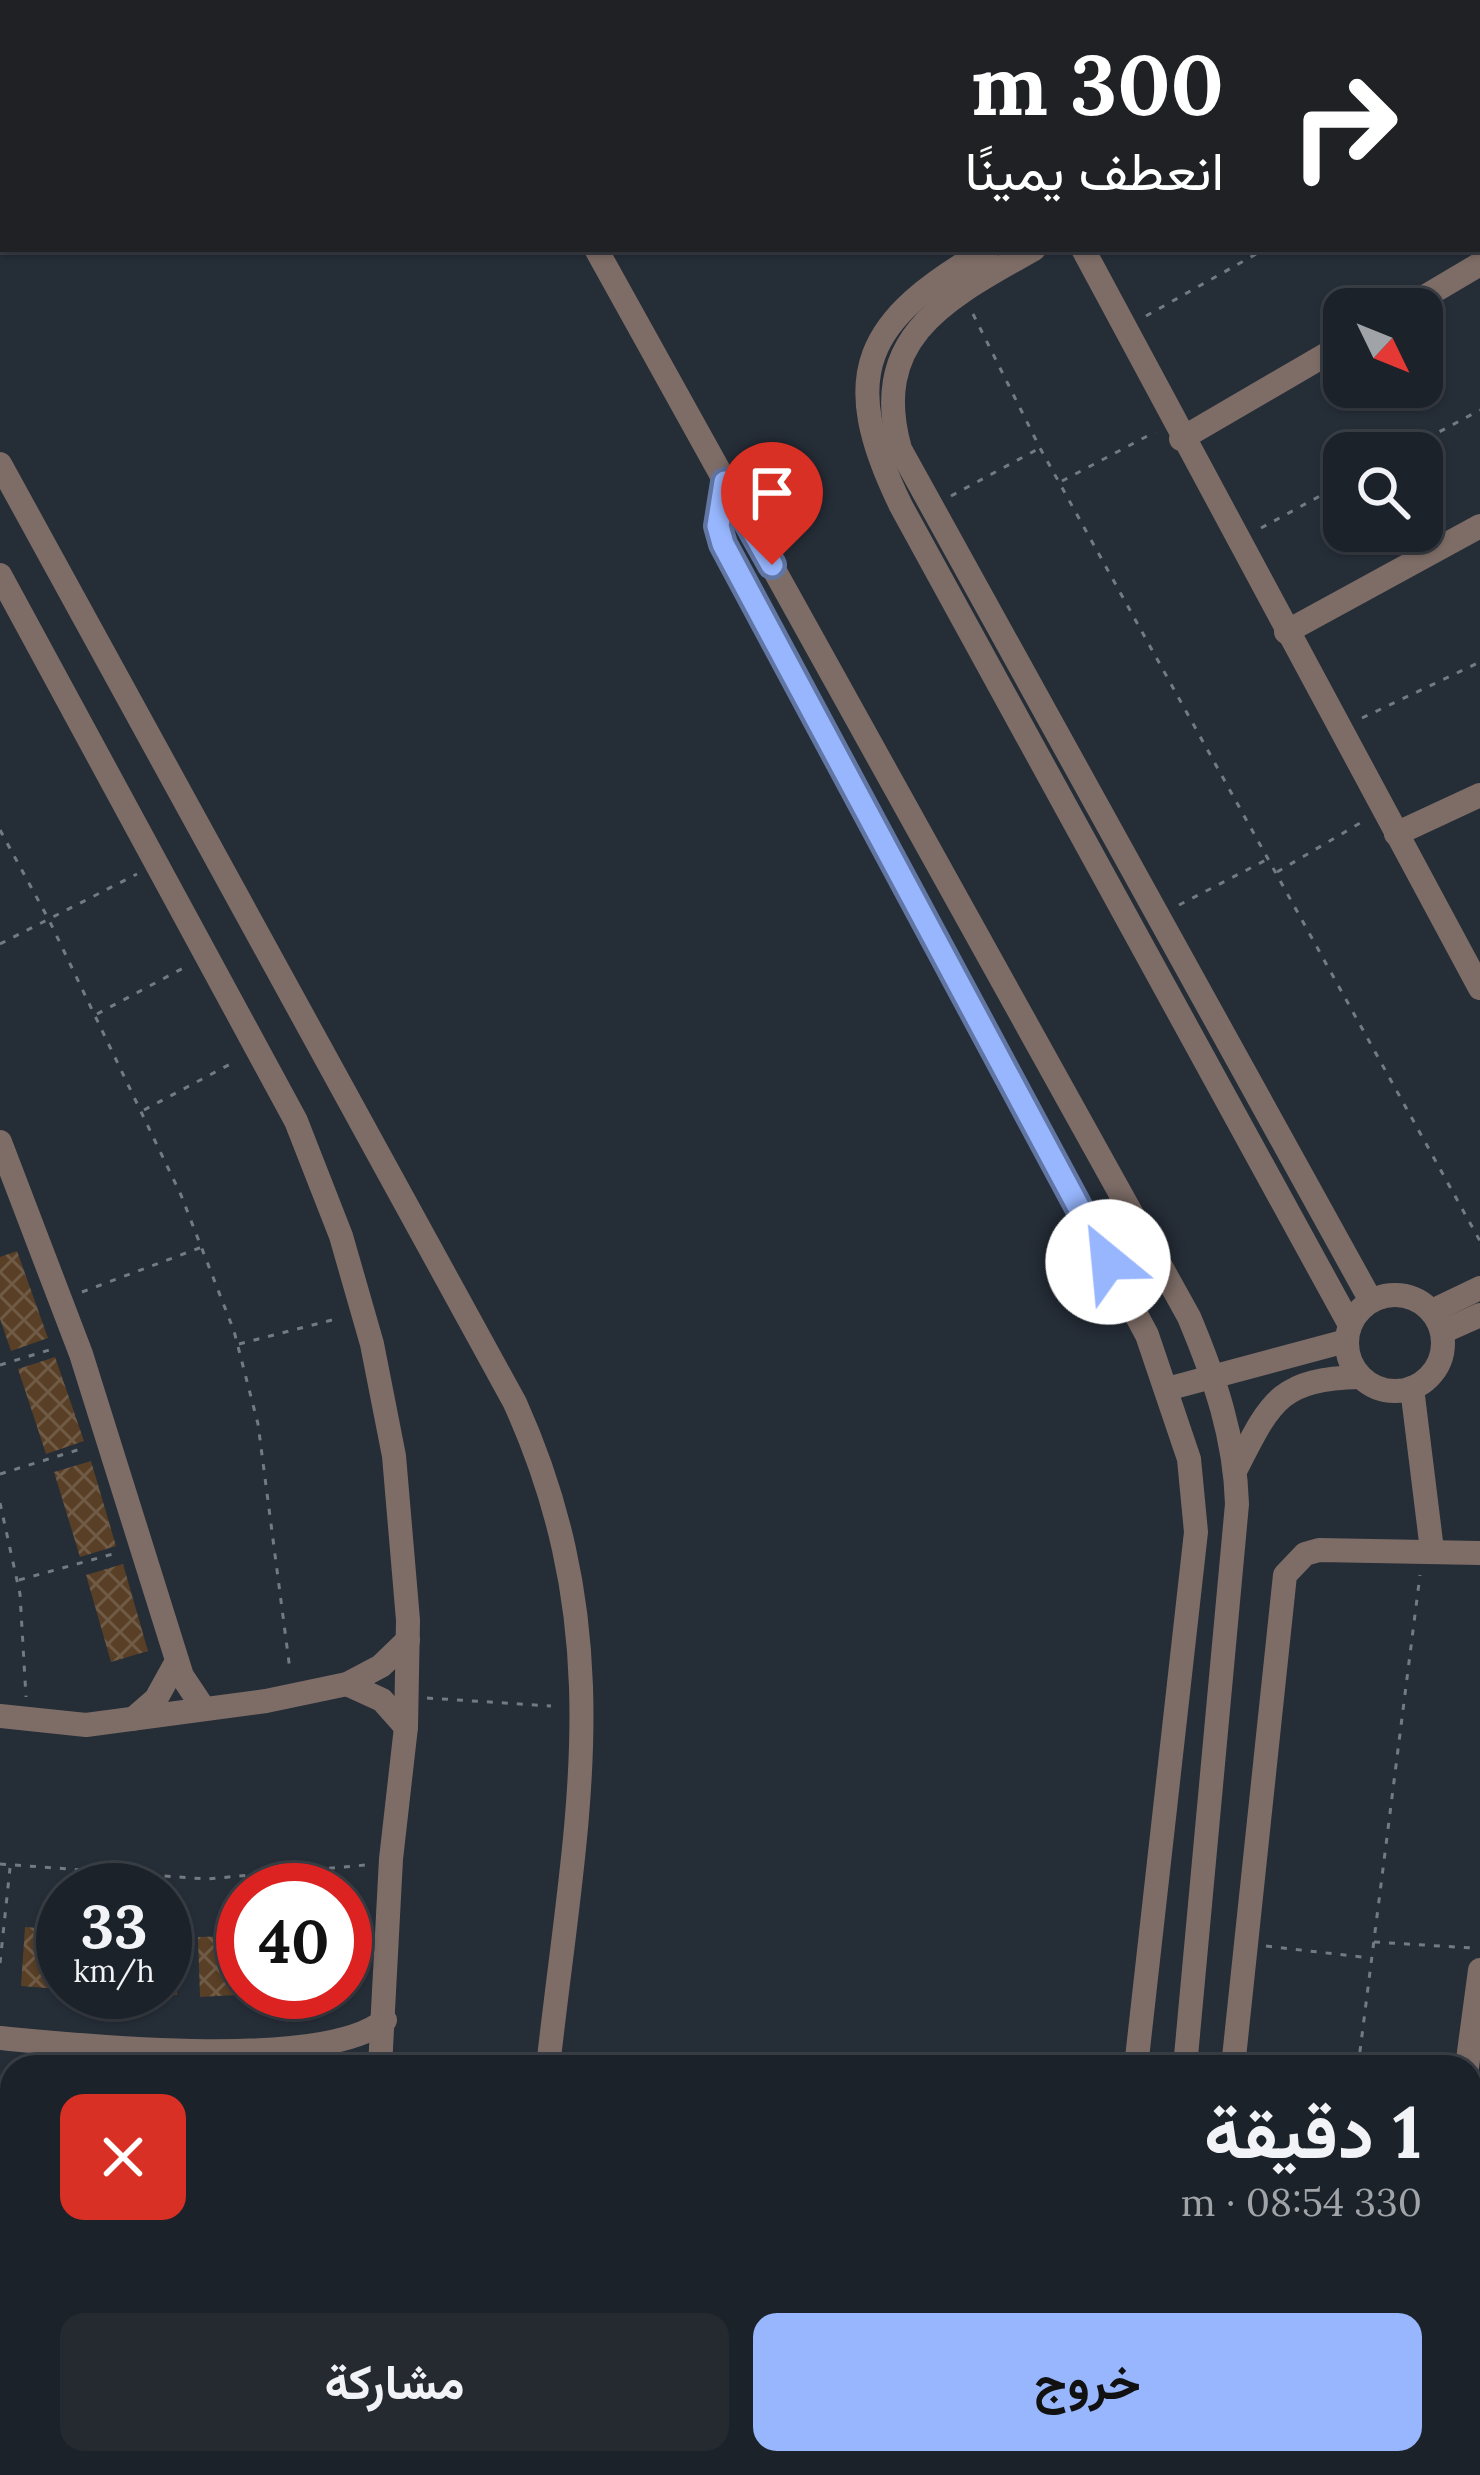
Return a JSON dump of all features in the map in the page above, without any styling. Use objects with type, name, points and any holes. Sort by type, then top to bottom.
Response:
[{"type":"street","points":[[598,252],[1178,1296],[1214,1376],[1236,1469],[1186,2055]]},
{"type":"street","points":[[983,252],[934,281],[884,333],[872,360],[867,419],[901,506],[1156,918],[1171,970],[1348,1333],[1349,1360],[1360,1377]]},
{"type":"street","points":[[1029,252],[961,290],[913,335],[894,379],[892,402],[899,449],[1044,739],[1171,970],[1370,1301]]},
{"type":"street","points":[[1084,252],[1121,330],[1480,988]]},
{"type":"street","points":[[1439,288],[1480,264]]},
{"type":"street","points":[[1177,431],[1323,355]]},
{"type":"street","points":[[0,464],[515,1403],[546,1476],[575,1590],[585,1714],[549,2055]]},
{"type":"street","points":[[725,482],[718,526],[723,544],[1139,1320],[1190,1460],[1194,1578],[1137,2055]]},
{"type":"street","points":[[1286,632],[1480,526]]},
{"type":"street","points":[[0,575],[259,1048],[320,1178],[364,1312],[394,1456],[408,1640],[381,2055]]},
{"type":"street","points":[[1396,834],[1480,795]]},
{"type":"street","points":[[2,1157],[76,1342],[177,1661],[204,1709]]},
{"type":"street","points":[[0,1209],[26,1209]]},
{"type":"street","points":[[1437,1322],[1480,1288]]},
{"type":"street","points":[[1167,1389],[1348,1333],[1370,1301],[1403,1295],[1437,1322],[1480,1315]]},
{"type":"street","points":[[1236,1469],[1265,1413],[1288,1389],[1315,1378],[1360,1377],[1390,1392],[1412,1388],[1438,1366],[1437,1322]]},
{"type":"street","points":[[1412,1388],[1427,1550]]},
{"type":"street","points":[[1234,2055],[1285,1575],[1305,1553],[1319,1550],[1480,1553]]},
{"type":"street","points":[[0,1716],[86,1725],[293,1696],[347,1684],[381,1666],[408,1640]]},
{"type":"street","points":[[133,1719],[156,1699],[177,1661]]},
{"type":"street","points":[[347,1684],[382,1700],[406,1727]]},
{"type":"street","points":[[1469,2055],[1480,1970]]},
{"type":"street","points":[[0,2038],[131,2048],[337,2044],[371,2032],[385,2020]]},
{"type":"street","points":[[337,2044],[352,2055]]},
{"type":"path","points":[[1121,330],[1260,252]]},
{"type":"path","points":[[961,290],[1040,448],[1480,1241]]},
{"type":"path","points":[[1439,432],[1480,410]]},
{"type":"path","points":[[1059,482],[1177,431]]},
{"type":"path","points":[[929,508],[1040,448]]},
{"type":"path","points":[[1237,541],[1323,494]]},
{"type":"path","points":[[1339,729],[1480,662]]},
{"type":"path","points":[[1276,873],[1383,810]]},
{"type":"path","points":[[0,830],[50,920],[204,1246],[237,1344],[262,1448],[293,1696]]},
{"type":"path","points":[[1156,918],[1268,859]]},
{"type":"path","points":[[0,944],[157,863]]},
{"type":"path","points":[[95,1015],[208,955]]},
{"type":"path","points":[[142,1111],[259,1048]]},
{"type":"path","points":[[61,1300],[204,1246]]},
{"type":"path","points":[[237,1344],[364,1312]]},
{"type":"path","points":[[0,1365],[76,1342]]},
{"type":"path","points":[[0,1474],[110,1440]]},
{"type":"path","points":[[0,1503],[17,1580],[27,1719]]},
{"type":"path","points":[[17,1580],[143,1545]]},
{"type":"path","points":[[1360,2055],[1427,1550]]},
{"type":"path","points":[[407,1697],[551,1706]]},
{"type":"path","points":[[0,1864],[206,1879],[337,1872],[391,1859]]},
{"type":"path","points":[[0,1963],[10,1866]]},
{"type":"path","points":[[1374,1942],[1480,1949]]},
{"type":"path","points":[[1246,1943],[1372,1958]]},
{"type":"building","points":[[17,1251],[48,1338],[11,1351],[0,1319],[0,1257]]},
{"type":"building","points":[[55,1357],[84,1441],[46,1454],[18,1369]]},
{"type":"building","points":[[91,1461],[116,1546],[80,1557],[54,1472]]},
{"type":"building","points":[[123,1564],[148,1651],[111,1662],[86,1575]]},
{"type":"building","points":[[25,1927],[36,1928],[36,1987],[21,1986]]},
{"type":"building","points":[[216,1936],[216,1996],[200,1997],[198,1937]]},
{"type":"route","points":[[772,565],[725,482],[718,506],[723,544],[1108,1262]]}]
